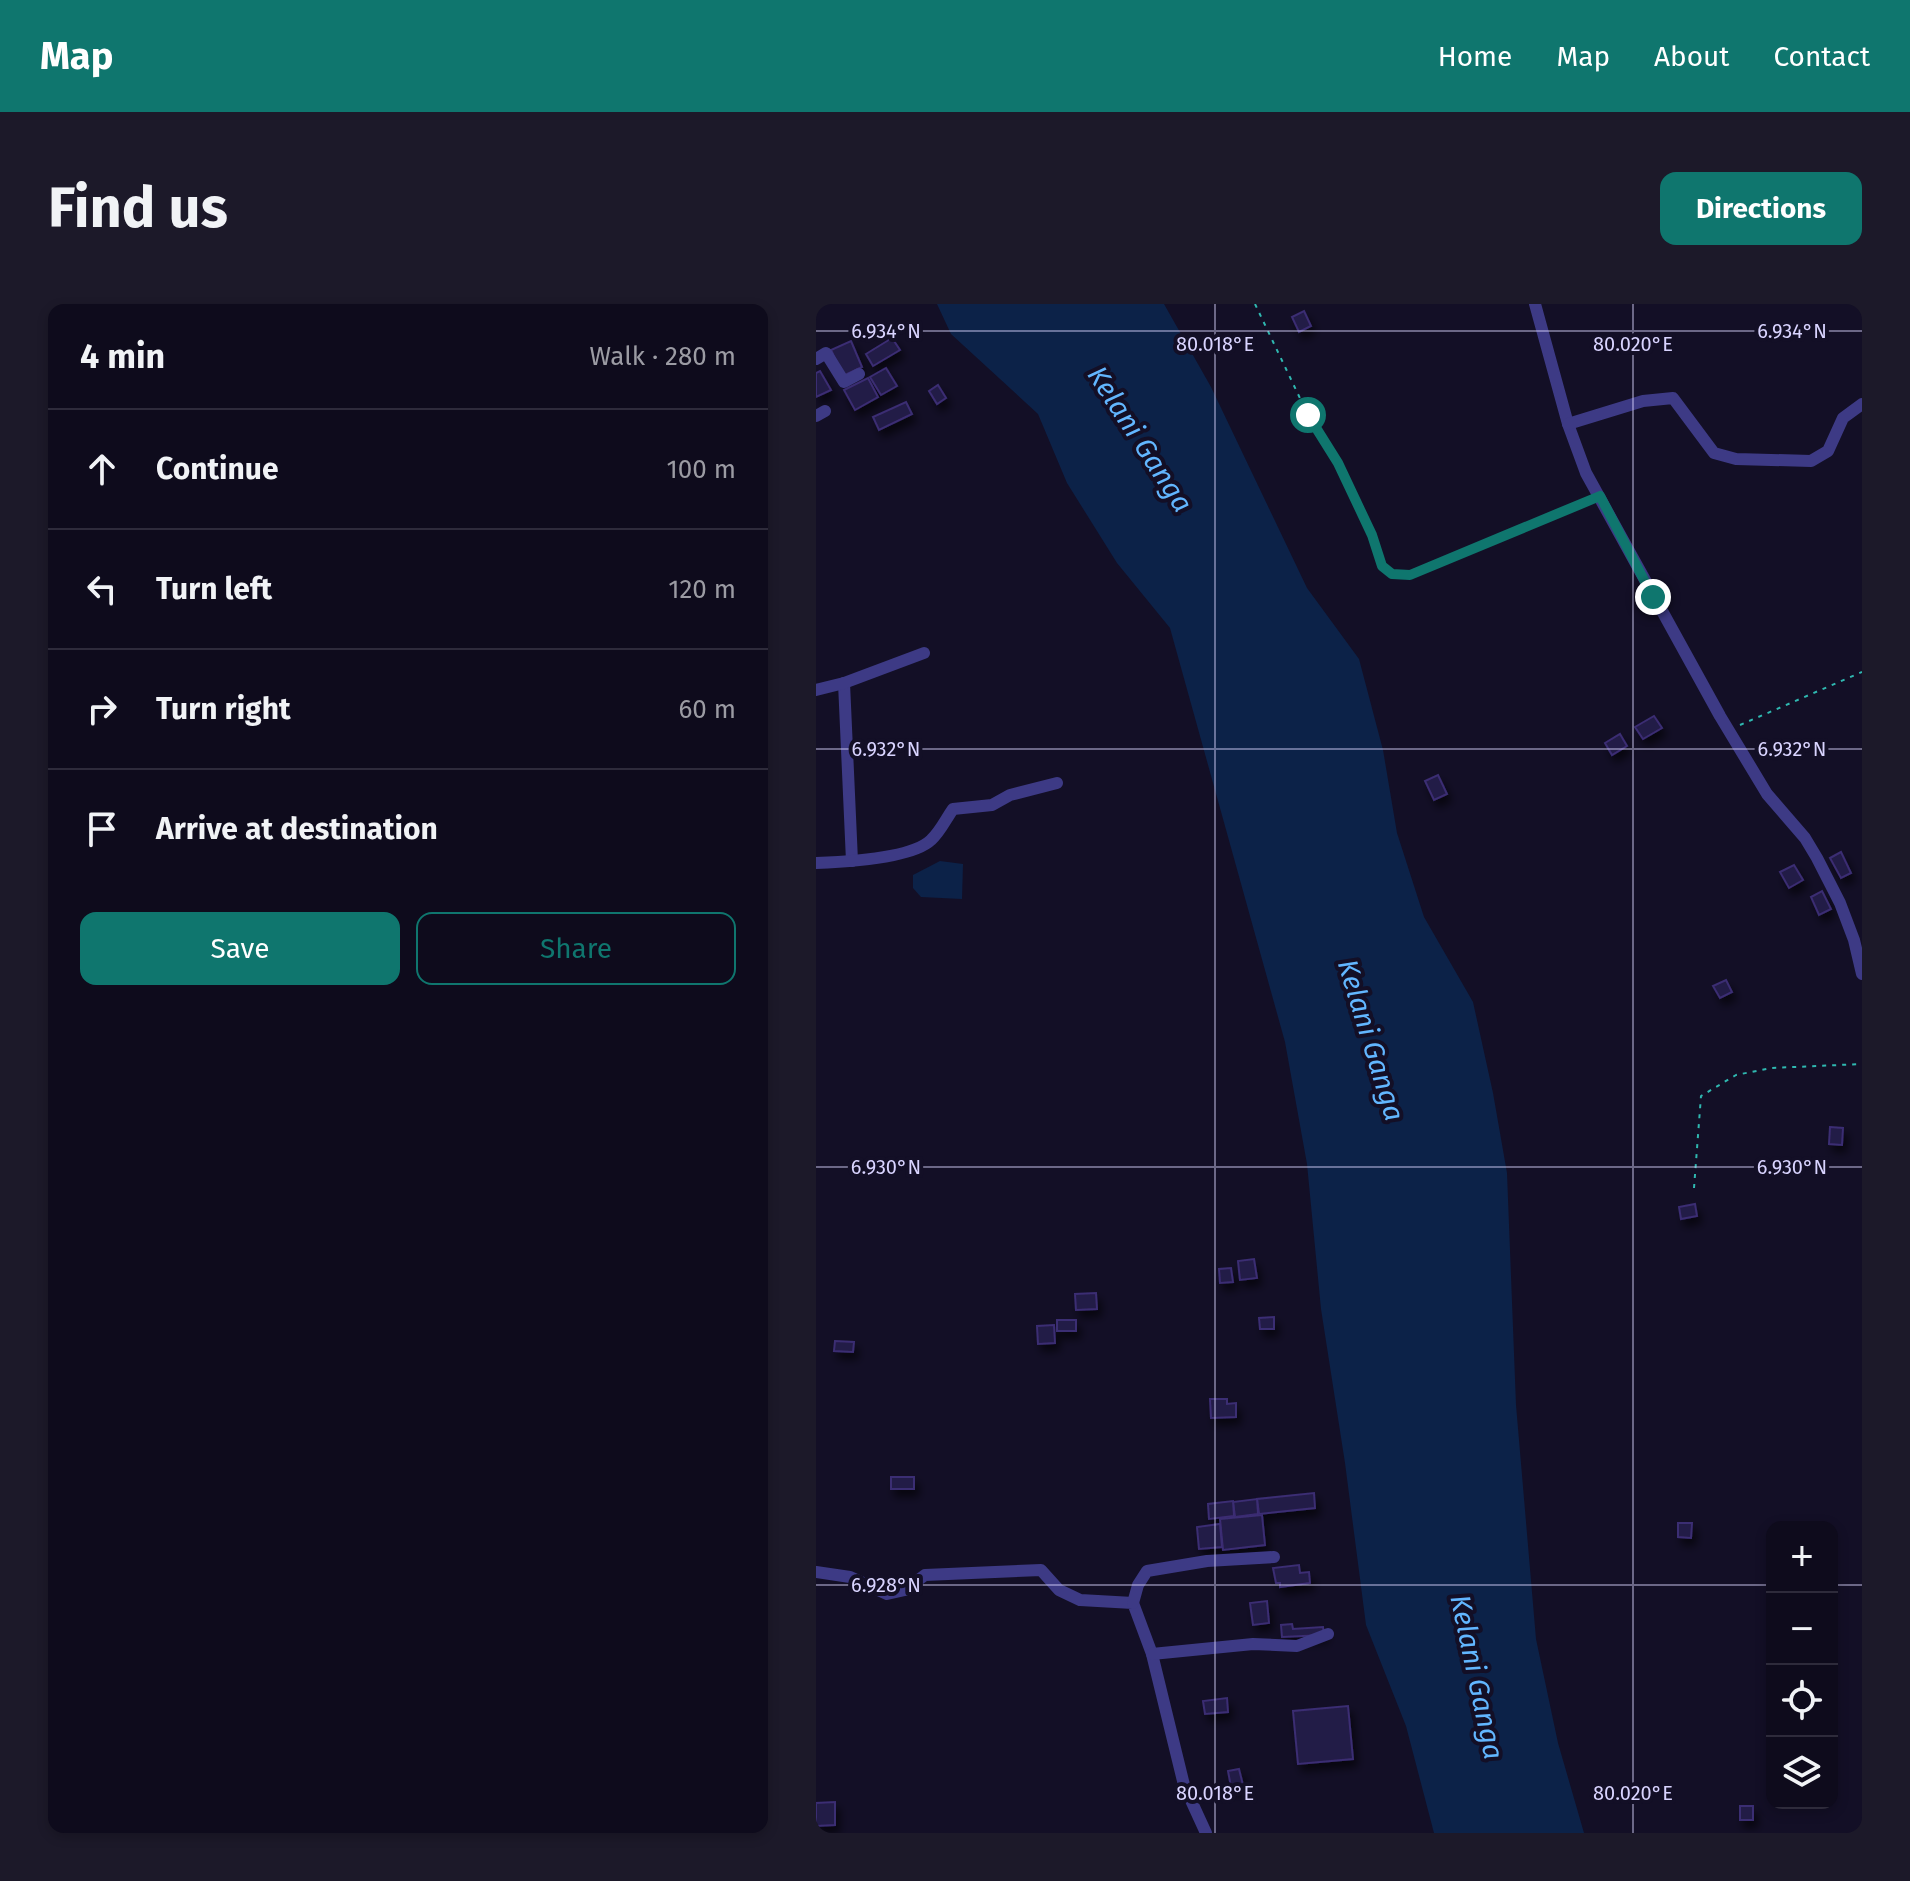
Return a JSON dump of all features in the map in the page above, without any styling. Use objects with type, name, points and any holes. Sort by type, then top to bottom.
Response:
[{"type":"street","points":[[1535,304],[1568,424],[1586,473],[1720,716],[1767,794],[1805,838],[1817,858],[1840,903],[1854,940],[1862,974]]},
{"type":"street","points":[[816,359],[826,353],[844,382],[859,374]]},
{"type":"street","points":[[1568,424],[1643,401],[1673,398],[1714,453],[1736,459],[1811,461],[1828,451],[1843,418],[1862,404]]},
{"type":"street","points":[[816,690],[844,683],[924,653]]},
{"type":"street","points":[[844,683],[852,861]]},
{"type":"street","points":[[816,863],[852,861],[903,852],[930,841],[953,809],[992,805],[1010,795],[1057,783]]},
{"type":"street","points":[[1206,1833],[1184,1785],[1152,1654],[1133,1603],[1138,1585],[1147,1571],[1207,1561],[1274,1557]]},
{"type":"street","points":[[816,1572],[850,1577],[887,1594],[905,1590],[925,1575],[1041,1570],[1059,1590],[1080,1600],[1133,1603]]},
{"type":"street","points":[[1152,1654],[1253,1644],[1297,1646],[1328,1634]]},
{"type":"path","points":[[1255,304],[1308,415],[1338,463],[1372,535],[1382,566],[1392,574],[1410,575],[1600,496]]},
{"type":"path","points":[[1731,729],[1862,672]]},
{"type":"path","points":[[1694,1188],[1701,1096],[1736,1075],[1771,1068],[1862,1064]]},
{"type":"water","name":"Kelani Ganga","points":[[937,304],[1164,304],[1211,387],[1307,588],[1359,659],[1383,750],[1397,833],[1424,917],[1473,1002],[1493,1093],[1507,1173],[1516,1405],[1536,1639],[1558,1743],[1584,1833],[1434,1833],[1406,1726],[1366,1625],[1321,1309],[1307,1164],[1285,1042],[1170,628],[1117,563],[1067,483],[1038,414],[951,334]]},
{"type":"water","points":[[940,861],[963,864],[962,899],[921,897],[913,888],[913,875]]},
{"type":"building","points":[[1304,311],[1311,326],[1299,332],[1292,317]]},
{"type":"building","points":[[892,338],[900,350],[873,366],[866,354]]},
{"type":"building","points":[[851,341],[862,367],[843,376],[831,350]]},
{"type":"building","points":[[886,368],[897,386],[881,395],[870,377]]},
{"type":"building","points":[[820,371],[831,390],[816,397],[816,373]]},
{"type":"building","points":[[868,378],[878,397],[855,410],[844,390]]},
{"type":"building","points":[[938,385],[946,398],[937,404],[929,391]]},
{"type":"building","points":[[906,402],[912,414],[879,430],[873,417]]},
{"type":"building","points":[[1654,716],[1662,728],[1643,739],[1635,727]]},
{"type":"building","points":[[1620,734],[1627,746],[1612,755],[1605,743]]},
{"type":"building","points":[[1438,775],[1447,794],[1434,800],[1425,781]]},
{"type":"building","points":[[1841,852],[1851,873],[1841,878],[1830,858]]},
{"type":"building","points":[[1794,865],[1803,880],[1789,888],[1780,872]]},
{"type":"building","points":[[1822,891],[1831,909],[1819,915],[1811,897]]},
{"type":"building","points":[[1726,980],[1732,992],[1720,998],[1713,986]]},
{"type":"building","points":[[1830,1127],[1843,1128],[1842,1145],[1829,1144]]},
{"type":"building","points":[[1695,1204],[1697,1216],[1681,1219],[1679,1207]]},
{"type":"building","points":[[1254,1259],[1257,1278],[1240,1280],[1238,1261]]},
{"type":"building","points":[[1231,1268],[1233,1282],[1220,1283],[1219,1269]]},
{"type":"building","points":[[1096,1293],[1097,1309],[1076,1310],[1075,1294]]},
{"type":"building","points":[[1274,1317],[1274,1329],[1260,1329],[1259,1318]]},
{"type":"building","points":[[1057,1320],[1076,1320],[1076,1331],[1057,1331]]},
{"type":"building","points":[[1054,1325],[1055,1343],[1038,1344],[1037,1326]]},
{"type":"building","points":[[835,1341],[854,1342],[853,1352],[834,1351]]},
{"type":"building","points":[[1210,1399],[1227,1399],[1227,1404],[1236,1403],[1236,1417],[1211,1418]]},
{"type":"building","points":[[891,1477],[914,1477],[914,1489],[891,1489]]},
{"type":"building","points":[[1314,1493],[1315,1508],[1259,1514],[1257,1499]]},
{"type":"building","points":[[1257,1499],[1258,1514],[1235,1517],[1233,1502]]},
{"type":"building","points":[[1233,1501],[1234,1516],[1209,1519],[1208,1504]]},
{"type":"building","points":[[1262,1515],[1265,1545],[1223,1550],[1220,1519]]},
{"type":"building","points":[[1678,1523],[1692,1523],[1691,1538],[1678,1537]]},
{"type":"building","points":[[1220,1524],[1222,1547],[1199,1549],[1197,1527]]},
{"type":"building","points":[[1299,1565],[1300,1573],[1309,1572],[1310,1583],[1280,1587],[1280,1583],[1276,1583],[1273,1568]]},
{"type":"building","points":[[1267,1601],[1269,1623],[1253,1625],[1250,1603]]},
{"type":"building","points":[[1292,1624],[1293,1629],[1323,1627],[1324,1635],[1282,1637],[1281,1625]]},
{"type":"building","points":[[1227,1698],[1228,1712],[1205,1714],[1203,1701]]},
{"type":"building","points":[[1348,1706],[1353,1759],[1298,1764],[1293,1711]]},
{"type":"building","points":[[1239,1769],[1243,1785],[1231,1787],[1228,1771]]},
{"type":"building","points":[[835,1802],[835,1825],[816,1826],[816,1803]]},
{"type":"building","points":[[1740,1806],[1753,1806],[1753,1820],[1740,1820]]},
{"type":"route","points":[[1308,415],[1338,463],[1372,535],[1382,566],[1392,574],[1410,575],[1600,496],[1653,597]]}]
